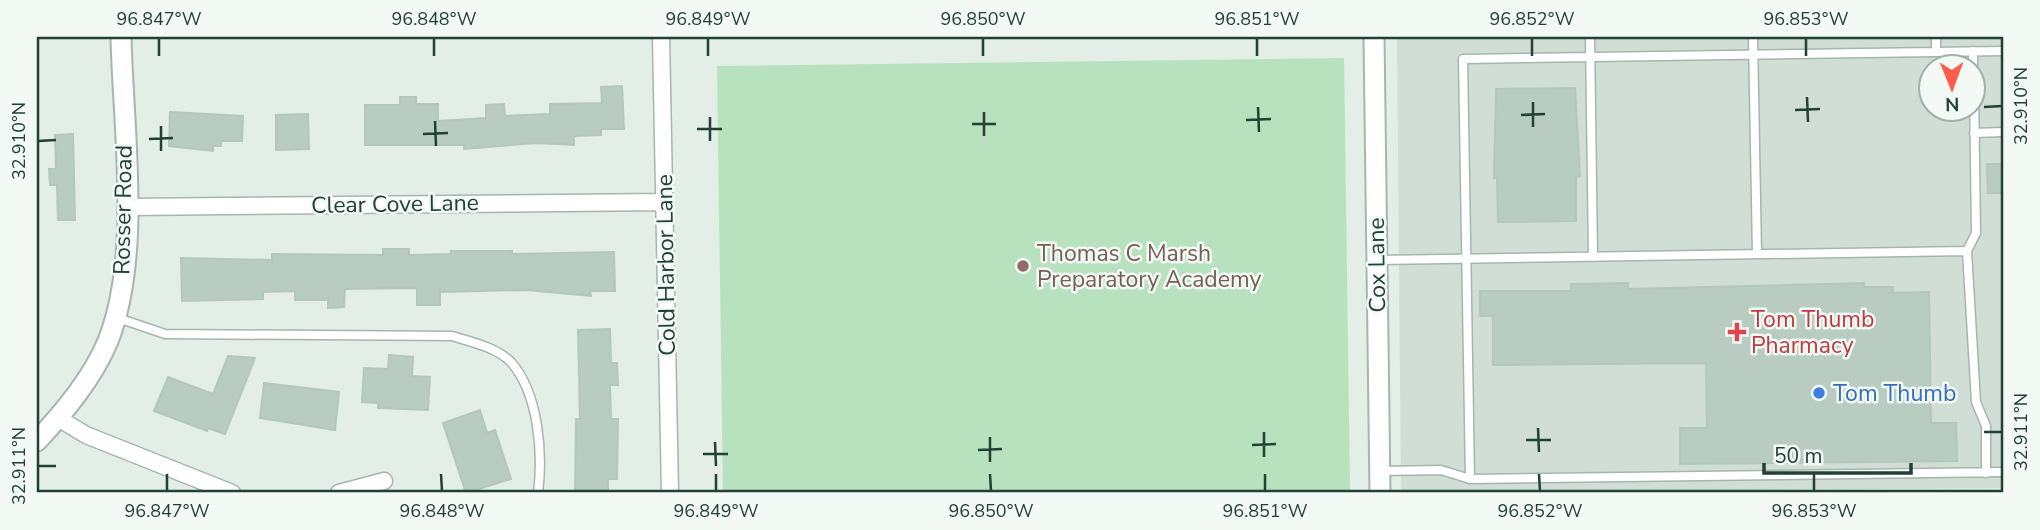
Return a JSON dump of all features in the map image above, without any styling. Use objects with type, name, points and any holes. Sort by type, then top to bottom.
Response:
[{"type":"street","name":"Rosser Road","points":[[37,441],[58,418],[100,357],[115,317],[124,265],[126,207],[121,37]]},
{"type":"street","name":"Cold Harbor Lane","points":[[662,37],[670,493]]},
{"type":"street","name":"Cox Lane","points":[[1374,37],[1380,493]]},
{"type":"street","name":"Clear Cove Lane","points":[[126,207],[665,202]]},
{"type":"street","points":[[58,418],[86,435],[232,493]]},
{"type":"street","points":[[338,493],[384,481]]},
{"type":"lane","points":[[1590,37],[1593,257]]},
{"type":"lane","points":[[1753,37],[1757,254]]},
{"type":"lane","points":[[1936,37],[1937,52],[2003,51]]},
{"type":"lane","points":[[1470,480],[1463,59],[1918,52]]},
{"type":"lane","points":[[1974,122],[1976,233],[1967,251],[1976,402],[1986,426],[1986,473]]},
{"type":"lane","points":[[1974,132],[2003,132]]},
{"type":"lane","points":[[1377,260],[1967,251]]},
{"type":"lane","points":[[115,317],[165,334],[452,336],[485,346],[510,362],[528,391],[537,433],[538,493]]},
{"type":"lane","points":[[1380,472],[1441,470],[1470,480],[2003,472]]},
{"type":"shaded area","points":[[1397,37],[2003,37],[2003,488],[1401,493]]},
{"type":"green space","name":"Thomas C Marsh Preparatory Academy","points":[[1344,58],[1350,493],[723,493],[717,66]]},
{"type":"building","points":[[622,86],[624,129],[601,129],[601,135],[574,136],[574,145],[536,143],[464,149],[464,145],[365,145],[365,105],[400,105],[400,97],[416,97],[416,104],[438,104],[438,121],[486,118],[486,105],[504,104],[505,116],[550,114],[550,104],[602,103],[601,87]]},
{"type":"building","points":[[1575,88],[1580,176],[1576,177],[1576,221],[1498,222],[1497,178],[1494,178],[1496,89]]},
{"type":"building","points":[[170,112],[243,116],[242,141],[221,141],[221,146],[213,146],[213,151],[169,146]]},
{"type":"building","points":[[308,114],[309,149],[276,150],[276,115]]},
{"type":"building","points":[[73,134],[75,220],[58,220],[57,185],[50,185],[49,169],[56,169],[55,135]]},
{"type":"building","points":[[1987,164],[2003,164],[2003,193],[1988,193]]},
{"type":"building","points":[[383,249],[409,249],[409,255],[451,254],[451,251],[512,251],[512,254],[614,252],[615,291],[590,291],[591,296],[526,290],[440,292],[440,305],[417,305],[417,288],[345,289],[344,307],[328,308],[328,300],[295,300],[295,291],[263,292],[263,299],[182,301],[181,258],[272,260],[272,254],[383,255]]},
{"type":"building","name":"Tom Thumb","points":[[1628,283],[1628,289],[1864,283],[1864,287],[1893,287],[1893,293],[1929,292],[1931,423],[1956,423],[1957,461],[1680,464],[1680,428],[1707,428],[1706,363],[1493,365],[1493,316],[1480,316],[1480,291],[1571,291],[1571,284]]},
{"type":"building","points":[[610,329],[611,363],[617,363],[618,385],[610,385],[611,419],[618,419],[617,479],[608,479],[608,493],[575,493],[576,419],[580,419],[578,330]]},
{"type":"building","points":[[389,355],[413,357],[412,376],[430,377],[428,410],[378,408],[378,403],[362,402],[364,368],[388,369]]},
{"type":"building","points":[[228,356],[255,358],[225,434],[208,428],[207,431],[154,411],[168,377],[213,394]]},
{"type":"building","points":[[264,383],[339,392],[335,430],[260,418]]},
{"type":"building","points":[[480,410],[487,433],[495,430],[511,479],[466,493],[443,423]]},
{"type":"place","name":"Thomas C Marsh Preparatory Academy","points":[[1023,266]]},
{"type":"place","name":"Tom Thumb Pharmacy","points":[[1737,332]]},
{"type":"place","name":"Tom Thumb","points":[[1819,393]]}]
